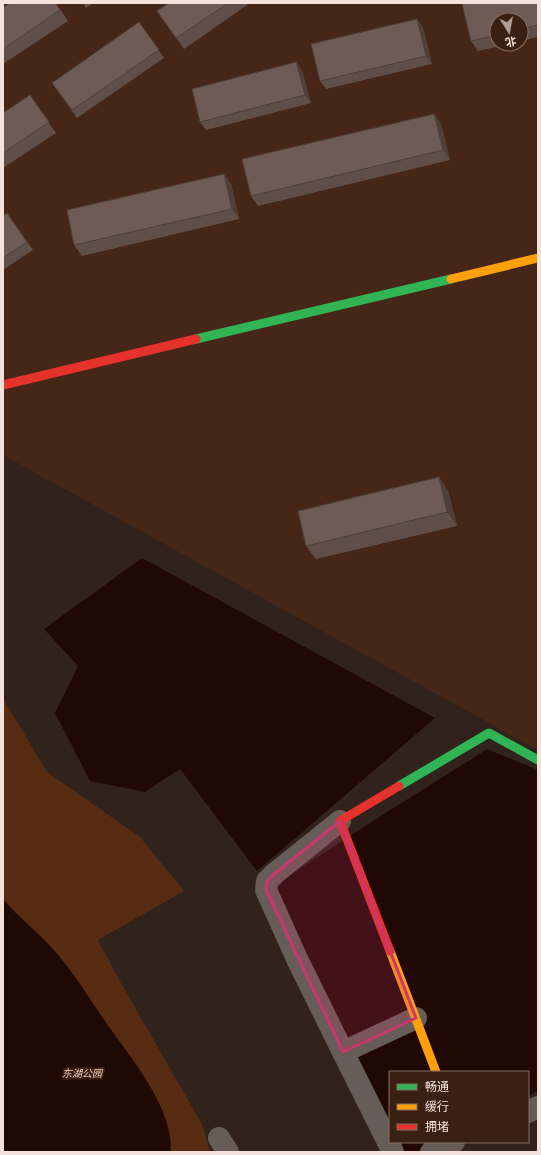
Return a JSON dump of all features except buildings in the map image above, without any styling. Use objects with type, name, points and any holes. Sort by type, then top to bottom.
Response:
[{"type":"street","points":[[3,385],[538,258]]},
{"type":"street","points":[[393,1152],[298,960],[266,890],[267,882],[274,874],[342,827],[489,733],[538,760]]},
{"type":"street","points":[[342,827],[436,1071]]},
{"type":"street","points":[[344,1052],[416,1018]]},
{"type":"street","points":[[529,1112],[538,1107]]},
{"type":"street","points":[[431,1152],[452,1143]]},
{"type":"highlighted area","points":[[340,821],[416,1018],[343,1052],[266,890],[267,881],[274,874]]},
{"type":"shaded area","points":[[3,3],[538,3],[538,750],[3,455]]},
{"type":"shaded area","points":[[142,558],[435,718],[257,871],[180,769],[145,792],[90,781],[55,713],[78,666],[44,629]]},
{"type":"shaded area","points":[[487,749],[538,770],[538,1090],[529,1096],[529,1071],[389,1071],[389,1135],[277,890],[285,880],[299,869]]},
{"type":"shaded area","points":[[3,899],[47,942],[60,957],[143,1074],[160,1105],[166,1121],[171,1152],[3,1152]]},
{"type":"shaded area","points":[[392,1143],[440,1143],[420,1152],[397,1152]]},
{"type":"green space","name":"东湖公园","points":[[3,690],[4,700],[47,772],[140,837],[184,891],[98,940],[118,978],[202,1124],[210,1152],[3,1152]]},
{"type":"traffic: fast","points":[[196,339],[451,279]]},
{"type":"traffic: fast","points":[[399,786],[489,733],[538,760]]},
{"type":"traffic: slow","points":[[451,279],[538,258]]},
{"type":"traffic: slow","points":[[390,951],[436,1071]]},
{"type":"traffic: jam","points":[[3,385],[196,339]]},
{"type":"traffic: jam","points":[[390,951],[340,821],[399,786]]}]
